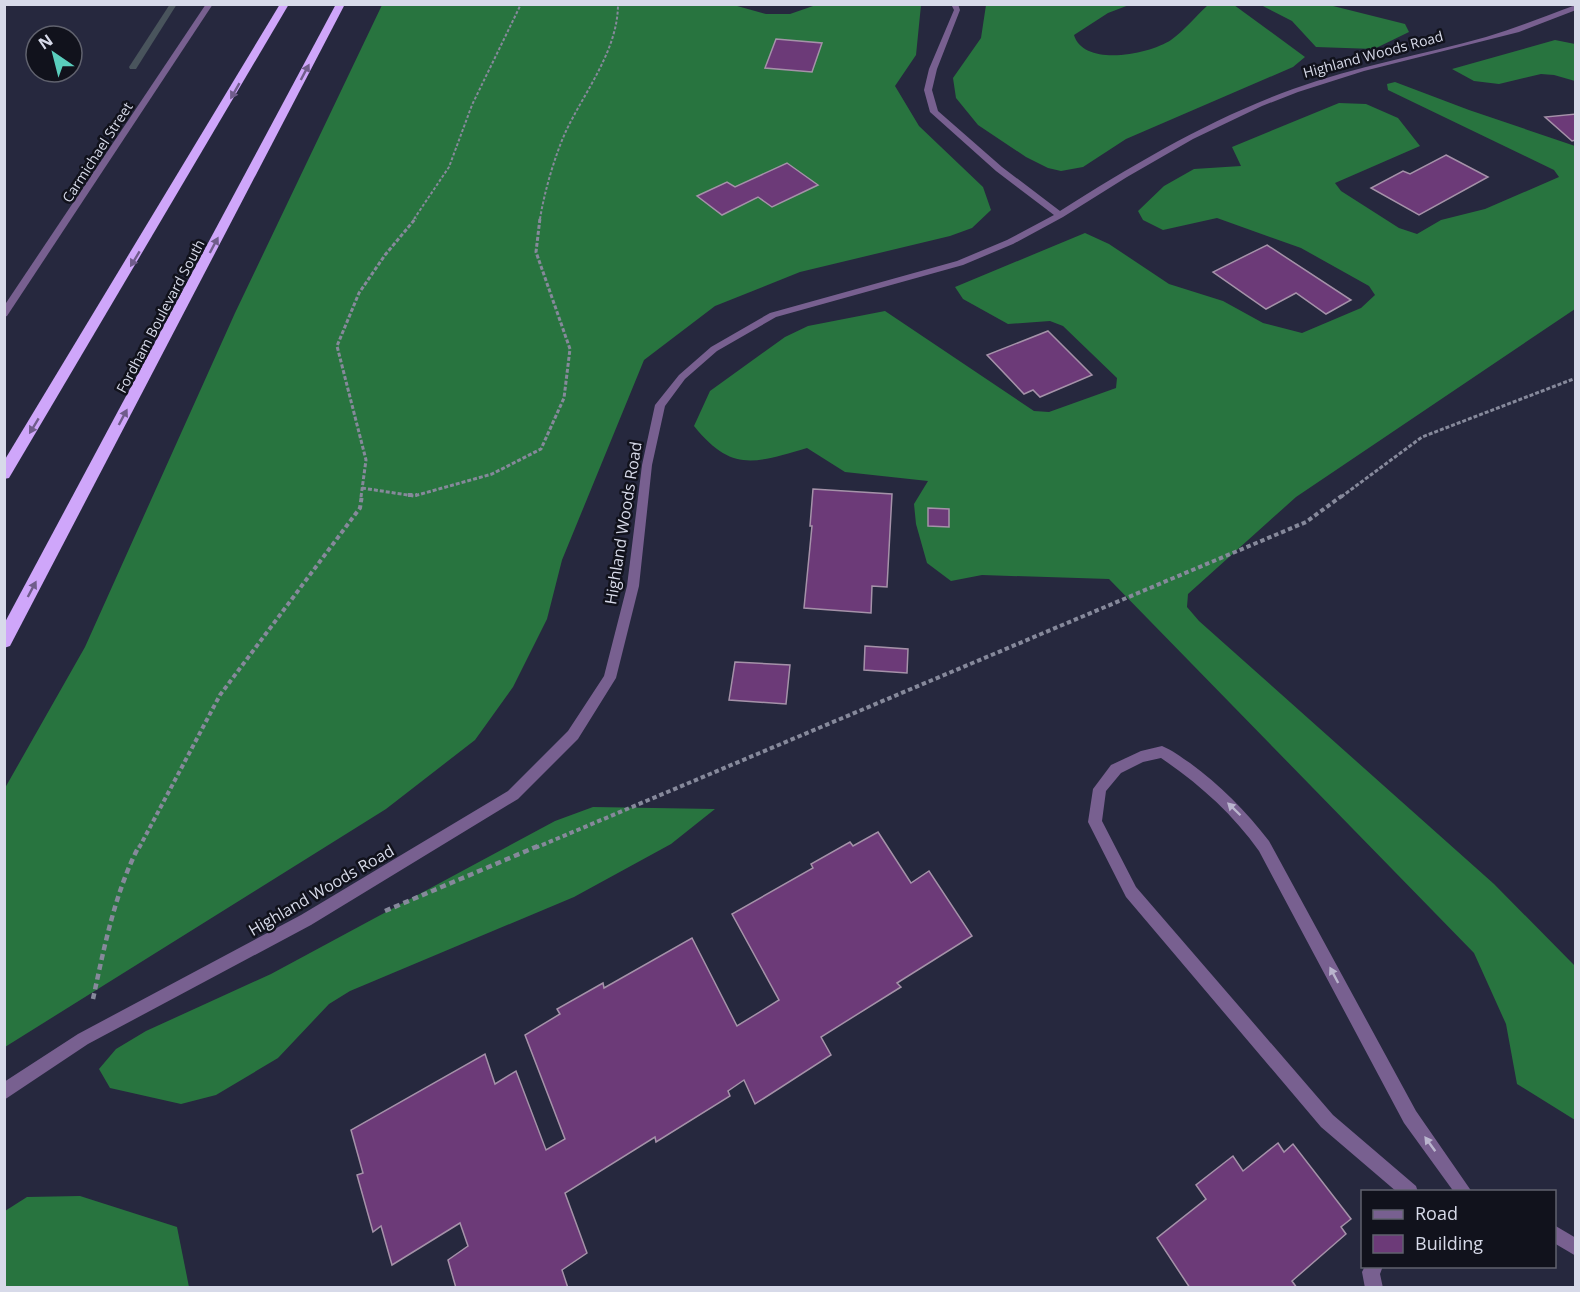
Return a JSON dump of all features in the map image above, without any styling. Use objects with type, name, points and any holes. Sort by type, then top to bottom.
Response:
[{"type":"highway","points":[[4,474],[285,4]]},
{"type":"highway","name":"Fordham Boulevard South","points":[[4,641],[341,4]]},
{"type":"street","name":"Carmichael Street","points":[[4,314],[210,4]]},
{"type":"street","points":[[954,4],[957,10],[933,69],[928,90],[934,112],[999,169],[1060,215]]},
{"type":"street","name":"Highland Woods Road","points":[[4,1092],[83,1039],[306,920],[513,795],[573,735],[610,678],[633,586],[647,465],[660,405],[682,377],[714,350],[773,315],[960,263],[1010,243],[1151,159],[1264,102],[1331,78],[1485,39],[1575,7]]},
{"type":"street","points":[[1409,1190],[1327,1121],[1131,892],[1095,822],[1100,789],[1116,769],[1141,757],[1162,752],[1197,774],[1246,821],[1264,846],[1410,1117],[1463,1190]]},
{"type":"street","points":[[1556,1234],[1575,1248]]},
{"type":"street","points":[[1374,1268],[1371,1272],[1374,1287]]},
{"type":"path","points":[[83,1039],[102,958],[129,866],[220,695],[360,508],[366,460],[337,346],[360,293],[385,255],[424,208],[449,167],[472,105],[521,4]]},
{"type":"path","points":[[362,488],[414,496],[492,474],[541,449],[564,398],[570,349],[536,252],[542,205],[565,133],[604,58],[618,21],[618,4]]},
{"type":"path","points":[[381,913],[1306,522],[1422,437],[1575,378]]},
{"type":"green space","points":[[730,4],[766,14],[790,14],[816,5],[921,5],[916,55],[895,86],[919,126],[983,187],[991,210],[972,228],[950,236],[800,272],[715,306],[644,360],[562,560],[547,619],[513,687],[475,740],[386,809],[5,1047],[5,788],[85,647],[235,313],[382,5]]},
{"type":"green space","points":[[986,5],[1129,5],[1108,13],[1074,35],[1080,45],[1090,52],[1118,55],[1148,50],[1171,40],[1208,5],[1234,5],[1305,57],[1293,67],[1126,139],[1083,167],[1061,171],[1048,168],[1026,157],[978,125],[956,98],[953,78],[981,38]]},
{"type":"green space","points":[[1261,5],[1329,5],[1405,24],[1409,32],[1374,49],[1316,47],[1292,21]]},
{"type":"green space","points":[[1555,40],[1575,44],[1575,81],[1541,74],[1499,84],[1474,81],[1452,69]]},
{"type":"green space","points":[[1395,82],[1575,146],[1575,309],[1296,497],[1188,594],[1187,607],[1199,621],[1494,884],[1575,966],[1575,1120],[1517,1084],[1506,1024],[1474,953],[1109,579],[982,575],[951,581],[927,563],[916,524],[914,504],[928,481],[845,472],[807,448],[773,458],[745,460],[733,458],[720,451],[694,426],[710,391],[785,337],[808,326],[885,311],[1034,411],[1049,412],[1116,388],[1117,378],[1063,326],[1050,321],[1008,324],[963,299],[955,287],[1085,233],[1109,244],[1169,284],[1223,301],[1263,323],[1302,333],[1361,308],[1375,295],[1369,286],[1301,248],[1217,218],[1163,230],[1143,220],[1138,211],[1164,186],[1194,169],[1241,166],[1232,147],[1339,103],[1366,104],[1398,118],[1420,146],[1335,183],[1341,191],[1399,228],[1417,234],[1441,220],[1485,209],[1559,177],[1554,170],[1388,90],[1387,84]]},
{"type":"green space","points":[[593,807],[715,809],[671,844],[574,897],[350,991],[329,1004],[278,1058],[216,1095],[181,1104],[110,1088],[99,1069],[116,1049],[146,1031],[271,974],[555,821]]},
{"type":"green space","points":[[80,1196],[177,1227],[189,1287],[5,1287],[5,1211],[27,1197]]},
{"type":"building","points":[[776,39],[822,43],[812,72],[765,68]]},
{"type":"building","points":[[1576,114],[1576,140],[1572,141],[1545,117]]},
{"type":"building","points":[[1446,155],[1488,177],[1419,215],[1371,188],[1403,171],[1410,174]]},
{"type":"building","points":[[787,163],[818,185],[772,207],[758,197],[722,215],[697,196],[727,182],[735,187]]},
{"type":"building","points":[[1267,245],[1351,300],[1326,314],[1296,293],[1266,309],[1213,272]]},
{"type":"building","points":[[1048,331],[1092,375],[1040,397],[1033,390],[1024,394],[987,355]]},
{"type":"building","points":[[813,489],[892,494],[887,587],[872,586],[871,613],[804,608]]},
{"type":"building","points":[[928,508],[949,509],[949,527],[928,526]]},
{"type":"building","points":[[865,646],[908,649],[907,673],[864,670]]},
{"type":"building","points":[[735,662],[790,665],[786,704],[729,700]]},
{"type":"building","points":[[878,832],[911,883],[929,871],[972,936],[897,983],[901,987],[821,1037],[831,1055],[755,1104],[744,1080],[728,1091],[730,1096],[656,1142],[655,1137],[565,1193],[587,1253],[562,1270],[568,1288],[456,1288],[448,1260],[468,1246],[460,1223],[392,1265],[381,1226],[373,1232],[357,1175],[363,1173],[351,1130],[485,1054],[495,1084],[516,1071],[546,1150],[565,1139],[525,1035],[560,1014],[557,1009],[603,983],[604,988],[692,938],[737,1026],[779,1000],[732,914],[813,868],[811,864],[850,842],[853,846]]},
{"type":"building","points":[[1278,1143],[1284,1152],[1293,1144],[1351,1219],[1341,1227],[1346,1234],[1292,1281],[1297,1288],[1190,1288],[1157,1238],[1206,1199],[1196,1185],[1233,1156],[1243,1171]]},
{"type":"waterway","points":[[133,67],[174,4]]}]
